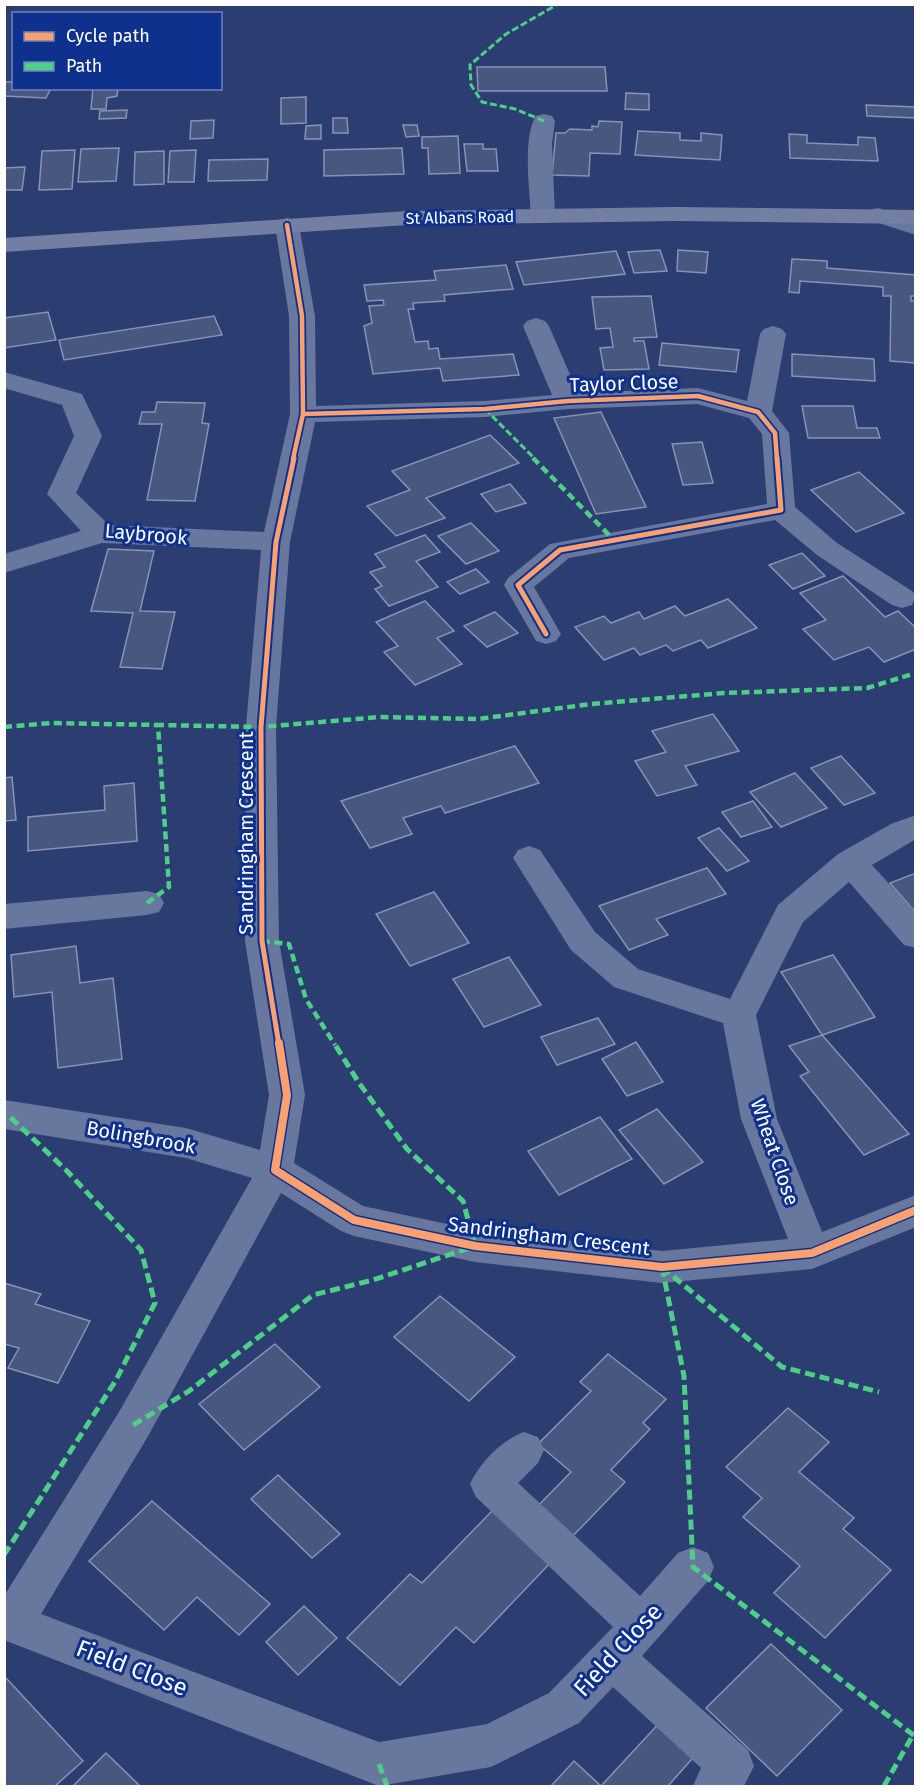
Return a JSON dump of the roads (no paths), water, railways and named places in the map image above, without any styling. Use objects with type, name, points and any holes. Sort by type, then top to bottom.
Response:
[{"type":"main road","name":"St Albans Road","points":[[4,245],[407,218],[878,215],[915,217]]},
{"type":"street","points":[[543,216],[540,144],[544,121]]},
{"type":"street","points":[[878,215],[915,228]]},
{"type":"street","name":"Sandringham Crescent","points":[[287,225],[302,316],[303,414],[276,542],[261,728],[262,941],[287,1095],[275,1170],[354,1220],[476,1246],[662,1267],[812,1253],[915,1210]]},
{"type":"street","points":[[536,326],[568,401]]},
{"type":"street","points":[[773,334],[758,412],[775,433],[781,510],[827,549],[902,598]]},
{"type":"street","name":"Laybrook","points":[[4,380],[73,400],[88,436],[61,494],[101,534],[276,542]]},
{"type":"street","name":"Taylor Close","points":[[303,414],[485,409],[568,401],[698,396],[758,412]]},
{"type":"street","points":[[546,634],[518,585],[560,550],[781,510]]},
{"type":"street","points":[[4,564],[101,534]]},
{"type":"street","points":[[528,858],[583,941],[626,978],[739,1015],[790,914],[850,862],[915,826]]},
{"type":"street","points":[[850,862],[915,936]]},
{"type":"street","points":[[4,917],[147,903]]},
{"type":"street","name":"Wheat Close","points":[[739,1015],[759,1119],[812,1253]]},
{"type":"street","name":"Bolingbrook","points":[[4,1114],[186,1143],[275,1170]]},
{"type":"street","name":"Field Close","points":[[275,1170],[133,1425],[8,1621],[379,1764],[491,1744],[564,1708],[642,1626],[693,1567]]},
{"type":"street","points":[[524,1450],[490,1484],[642,1626]]},
{"type":"street","points":[[612,1658],[732,1766],[715,1786]]}]
